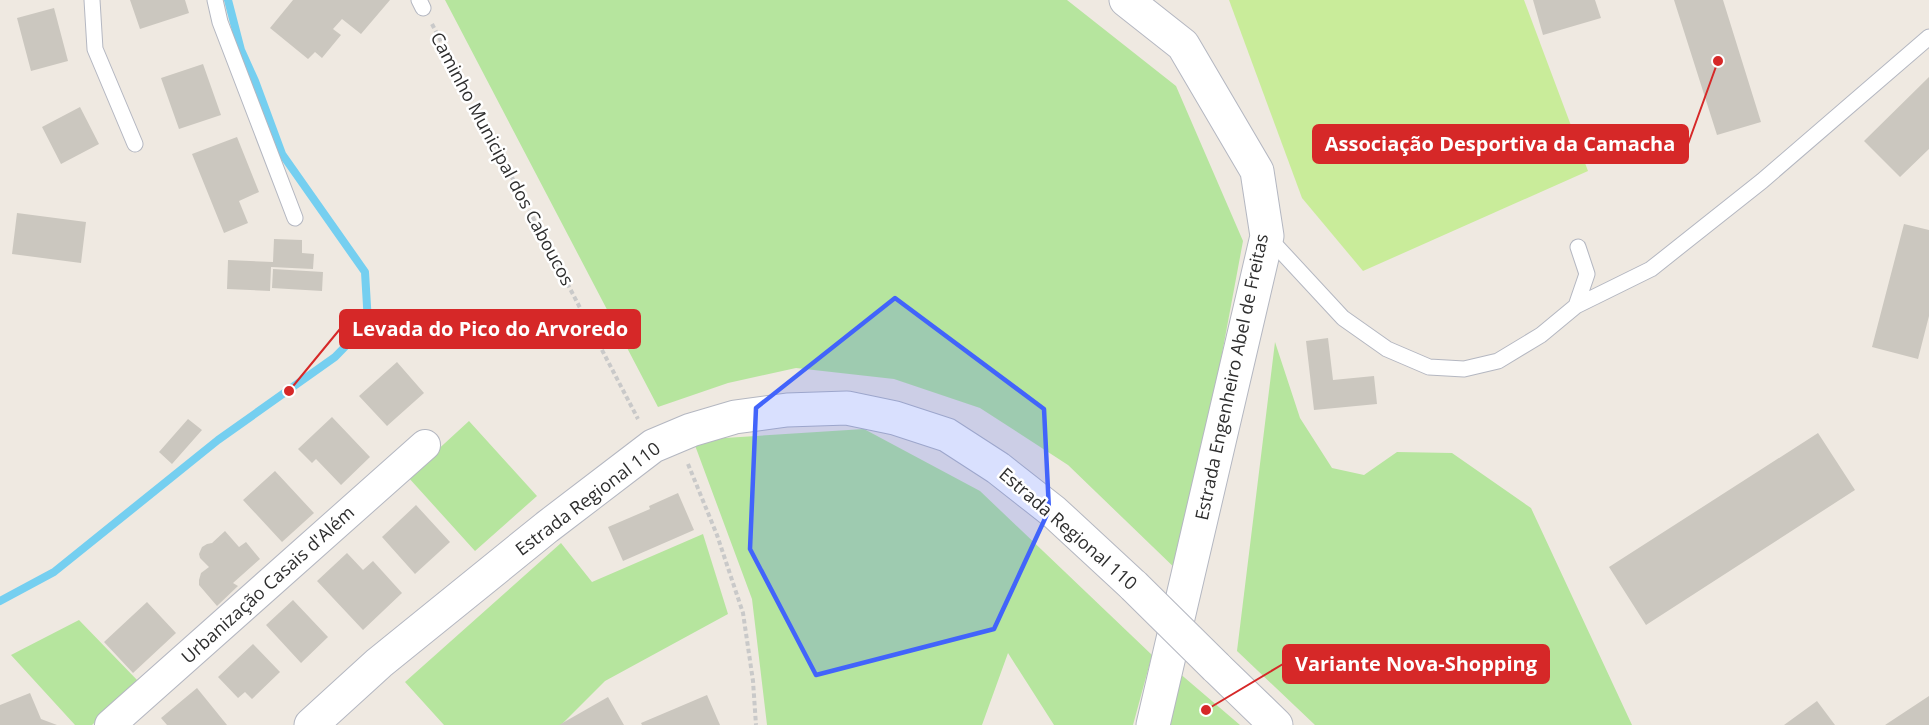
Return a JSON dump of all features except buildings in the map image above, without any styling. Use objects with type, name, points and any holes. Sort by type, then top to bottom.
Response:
[{"type":"main road","name":"Estrada Engenheiro Abel de Freitas","points":[[1126,0],[1183,45],[1257,171],[1267,236],[1153,725]]},
{"type":"main road","name":"Estrada Regional 110","points":[[311,725],[379,663],[547,527],[652,446],[691,430],[735,417],[787,410],[847,408],[895,418],[946,435],[998,468],[1054,512],[1134,586],[1276,725]]},
{"type":"street","name":"Urbanização Casais d'Além","points":[[110,725],[425,445]]},
{"type":"lane","points":[[92,0],[95,49],[135,144]]},
{"type":"lane","points":[[214,0],[295,218]]},
{"type":"lane","points":[[1267,236],[1342,318],[1387,350],[1429,367],[1464,369],[1498,361],[1541,335],[1576,306],[1651,269],[1762,181],[1929,37]]},
{"type":"lane","points":[[1576,306],[1587,274],[1578,247]]},
{"type":"path","name":"Caminho Municipal dos Caboucos","points":[[421,4],[652,446]]},
{"type":"path","points":[[690,468],[717,536],[743,613],[753,681],[756,725]]},
{"type":"highlighted area","points":[[895,298],[1044,409],[1049,510],[994,629],[816,675],[750,549],[756,408]]},
{"type":"green space","points":[[445,0],[1067,0],[1176,86],[1243,241],[1181,574],[1068,465],[980,408],[894,379],[796,368],[728,383],[658,407]]},
{"type":"green space","points":[[1229,0],[1524,0],[1588,171],[1363,271],[1302,198]]},
{"type":"green space","points":[[1275,342],[1300,418],[1332,468],[1364,475],[1397,452],[1452,453],[1531,508],[1632,725],[1315,725],[1237,651]]},
{"type":"green space","points":[[469,421],[537,496],[475,551],[408,477]]},
{"type":"green space","points":[[864,429],[980,491],[1152,655],[1133,725],[1054,725],[1008,653],[982,725],[767,725],[752,599],[693,440]]},
{"type":"green space","points":[[703,534],[728,614],[605,681],[561,725],[444,725],[405,682],[561,543],[592,582]]},
{"type":"green space","points":[[79,620],[138,681],[92,725],[75,725],[11,655]]},
{"type":"green space","points":[[1178,672],[1240,725],[1165,725]]},
{"type":"waterway","points":[[0,601],[54,572],[218,440],[335,357],[368,323],[365,272],[282,154],[241,50],[228,0]]},
{"type":"place","name":"Associação Desportiva da Camacha","points":[[1718,61]]},
{"type":"place","name":"Levada do Pico do Arvoredo","points":[[289,391]]},
{"type":"place","name":"Variante Nova-Shopping","points":[[1206,710]]}]
